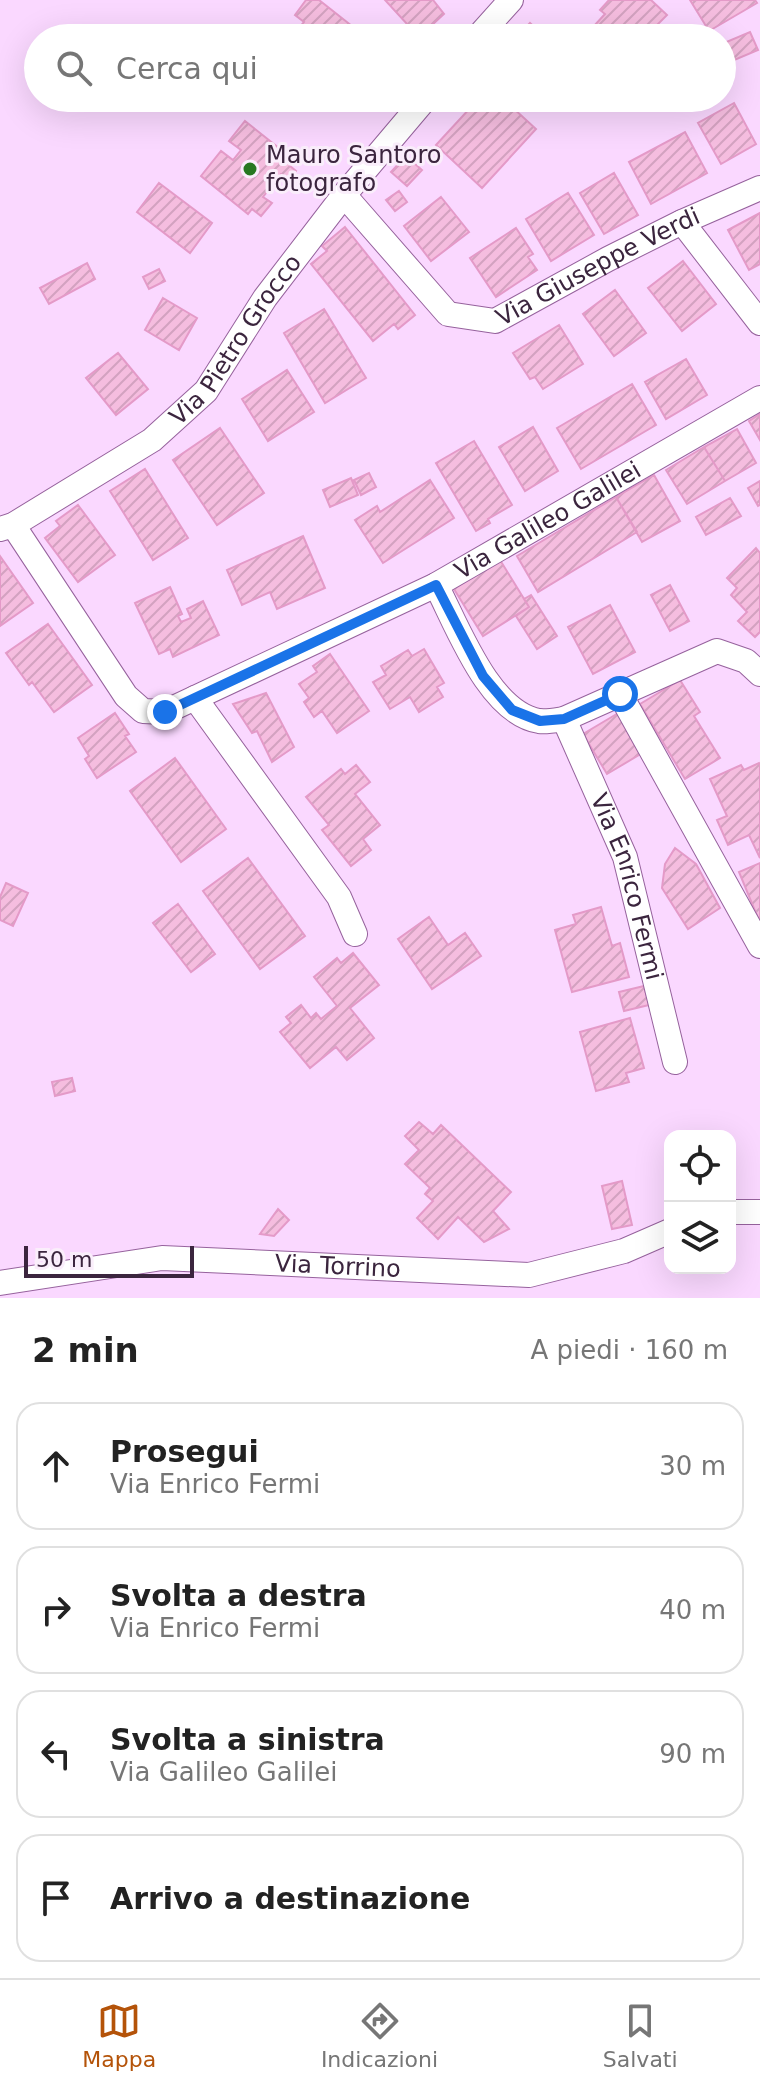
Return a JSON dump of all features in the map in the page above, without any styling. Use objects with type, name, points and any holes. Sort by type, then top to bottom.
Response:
[{"type":"street","points":[[490,24],[511,0]]},
{"type":"street","name":"Via Pietro Grocco","points":[[7,527],[152,440],[206,391],[265,298],[344,195],[414,112]]},
{"type":"street","name":"Via Giuseppe Verdi","points":[[344,195],[448,314],[495,321],[608,259],[760,188]]},
{"type":"street","points":[[682,222],[760,323]]},
{"type":"street","name":"Via Galileo Galilei","points":[[7,527],[126,696],[143,711],[165,712],[436,585],[760,398]]},
{"type":"street","points":[[436,585],[483,676],[512,710],[540,721],[564,719],[717,651],[746,661],[760,674]]},
{"type":"street","points":[[620,694],[760,946]]},
{"type":"street","points":[[195,698],[339,897],[355,934]]},
{"type":"street","name":"Via Enrico Fermi","points":[[564,719],[625,857],[675,1062]]},
{"type":"street","points":[[736,1212],[760,1212]]},
{"type":"street","name":"Via Torrino","points":[[0,1283],[162,1258],[529,1275],[624,1251],[664,1234]]},
{"type":"building","points":[[306,0],[319,0],[349,24],[302,24],[304,22],[295,15]]},
{"type":"building","points":[[385,0],[433,0],[444,14],[433,24],[407,24]]},
{"type":"building","points":[[609,0],[651,0],[667,15],[658,24],[596,24],[605,14],[600,10]]},
{"type":"building","points":[[690,0],[755,0],[757,3],[721,24],[705,24]]},
{"type":"building","points":[[750,32],[758,50],[736,59],[736,38]]},
{"type":"building","points":[[736,107],[756,144],[721,164],[698,123],[718,112],[736,112]]},
{"type":"building","points":[[466,112],[517,112],[536,129],[482,188],[436,145]]},
{"type":"building","name":"Mauro Santoro fotografo","points":[[245,121],[294,160],[290,166],[296,171],[290,180],[281,174],[263,197],[272,203],[261,216],[252,209],[248,214],[201,176],[221,151],[233,160],[241,150],[229,141]]},
{"type":"building","points":[[685,132],[707,173],[651,204],[629,162]]},
{"type":"building","points":[[406,156],[422,170],[407,186],[391,172]]},
{"type":"building","points":[[614,173],[638,215],[604,234],[580,193]]},
{"type":"building","points":[[159,183],[212,223],[190,253],[137,212]]},
{"type":"building","points":[[399,191],[407,202],[395,211],[386,200]]},
{"type":"building","points":[[568,193],[594,235],[551,261],[526,219]]},
{"type":"building","points":[[441,197],[469,232],[431,261],[404,226]]},
{"type":"building","points":[[760,213],[760,264],[749,270],[728,230]]},
{"type":"building","points":[[345,227],[415,315],[398,329],[394,324],[373,341],[311,264],[327,251],[322,246]]},
{"type":"building","points":[[516,228],[533,254],[528,257],[537,270],[496,297],[470,258]]},
{"type":"building","points":[[683,261],[716,304],[682,331],[648,288]]},
{"type":"building","points":[[87,263],[95,279],[49,304],[40,288]]},
{"type":"building","points":[[159,269],[165,281],[149,289],[143,277]]},
{"type":"building","points":[[615,290],[646,333],[614,356],[583,314]]},
{"type":"building","points":[[163,298],[197,318],[179,350],[145,330]]},
{"type":"building","points":[[324,309],[366,378],[325,403],[284,333]]},
{"type":"building","points":[[559,325],[583,364],[543,389],[535,377],[530,379],[513,353]]},
{"type":"building","points":[[118,353],[148,389],[116,415],[86,378]]},
{"type":"building","points":[[686,359],[707,395],[666,419],[645,382]]},
{"type":"building","points":[[287,370],[314,412],[268,441],[242,399]]},
{"type":"building","points":[[632,384],[656,425],[581,469],[557,428]]},
{"type":"building","points":[[760,414],[760,440],[749,421]]},
{"type":"building","points":[[533,427],[558,471],[525,491],[499,447]]},
{"type":"building","points":[[220,428],[264,493],[217,525],[173,460]]},
{"type":"building","points":[[737,429],[756,463],[725,481],[704,447]]},
{"type":"building","points":[[474,441],[512,505],[488,519],[490,523],[476,531],[436,463]]},
{"type":"building","points":[[704,447],[725,481],[687,504],[666,470]]},
{"type":"building","points":[[145,469],[188,538],[153,560],[110,491]]},
{"type":"building","points":[[369,473],[376,487],[361,495],[354,480]]},
{"type":"building","points":[[654,475],[680,521],[642,542],[616,497]]},
{"type":"building","points":[[351,478],[358,495],[330,507],[323,490]]},
{"type":"building","points":[[430,480],[454,518],[383,563],[355,520],[377,506],[380,512]]},
{"type":"building","points":[[760,481],[760,505],[758,506],[748,488]]},
{"type":"building","points":[[616,497],[637,532],[538,592],[517,556]]},
{"type":"building","points":[[730,498],[741,516],[706,535],[696,517]]},
{"type":"building","points":[[78,505],[115,555],[78,582],[45,538],[60,526],[56,521]]},
{"type":"building","points":[[303,536],[325,588],[277,609],[270,592],[242,605],[227,570]]},
{"type":"building","points":[[756,548],[760,553],[760,632],[755,637],[738,621],[747,612],[731,595],[737,588],[727,578]]},
{"type":"building","points":[[0,556],[33,603],[0,626]]},
{"type":"building","points":[[500,560],[529,607],[483,636],[454,589]]},
{"type":"building","points":[[670,585],[689,621],[670,631],[651,595]]},
{"type":"building","points":[[170,587],[182,614],[178,616],[181,622],[191,618],[187,609],[203,601],[219,635],[173,657],[170,649],[159,654],[135,603]]},
{"type":"building","points":[[531,595],[557,636],[537,649],[516,616],[529,607],[524,599]]},
{"type":"building","points":[[610,605],[635,652],[593,674],[568,627]]},
{"type":"building","points":[[48,624],[92,685],[54,712],[6,653]]},
{"type":"building","points":[[424,649],[444,683],[437,687],[443,697],[419,712],[410,697],[390,709],[373,682],[386,675],[381,666],[408,650],[412,656]]},
{"type":"building","points":[[330,654],[369,711],[337,733],[322,711],[314,717],[304,702],[309,698],[299,684],[317,672],[313,666]]},
{"type":"building","points":[[680,680],[700,712],[694,716],[720,758],[685,779],[640,704]]},
{"type":"building","points":[[266,693],[294,747],[272,762],[257,731],[252,733],[233,704]]},
{"type":"building","points":[[620,712],[644,752],[607,774],[583,734]]},
{"type":"building","points":[[115,713],[136,752],[97,778],[85,759],[89,756],[78,738]]},
{"type":"building","points":[[175,758],[226,829],[181,862],[130,791]]},
{"type":"building","points":[[759,763],[760,858],[749,835],[728,845],[717,820],[727,816],[710,779],[741,765],[744,770]]},
{"type":"building","points":[[356,765],[370,782],[355,794],[380,825],[363,839],[371,850],[351,866],[322,830],[329,825],[306,797],[341,769],[345,774]]},
{"type":"building","points":[[675,848],[696,864],[720,908],[688,929],[662,888],[665,864]]},
{"type":"building","points":[[248,858],[305,936],[260,969],[203,891]]},
{"type":"building","points":[[760,863],[760,923],[739,872]]},
{"type":"building","points":[[6,883],[28,893],[13,926],[0,920],[0,897]]},
{"type":"building","points":[[178,904],[215,954],[191,972],[153,923]]},
{"type":"building","points":[[601,907],[612,946],[620,943],[629,977],[572,992],[555,930],[576,924],[573,915]]},
{"type":"building","points":[[429,917],[448,945],[465,933],[481,956],[432,989],[398,939]]},
{"type":"building","points":[[353,953],[379,985],[350,1008],[374,1038],[347,1060],[336,1047],[310,1068],[280,1032],[291,1023],[286,1017],[301,1005],[311,1018],[316,1013],[321,1019],[337,1006],[314,977],[337,958],[341,963]]},
{"type":"building","points":[[644,986],[649,1005],[624,1011],[619,992]]},
{"type":"building","points":[[630,1018],[644,1068],[626,1073],[629,1082],[596,1091],[580,1032]]},
{"type":"building","points":[[72,1078],[75,1091],[55,1096],[52,1082]]},
{"type":"building","points":[[419,1122],[433,1134],[441,1125],[511,1192],[493,1211],[509,1229],[484,1242],[458,1217],[438,1239],[417,1218],[433,1201],[425,1194],[430,1188],[405,1164],[419,1150],[405,1136]]},
{"type":"building","points":[[622,1181],[632,1225],[612,1229],[602,1186]]},
{"type":"building","points":[[278,1209],[289,1220],[274,1236],[260,1234]]},
{"type":"place","name":"Mauro Santoro fotografo","points":[[250,169]]},
{"type":"route","points":[[165,712],[436,585],[483,676],[512,710],[540,721],[564,719],[620,694]]}]
